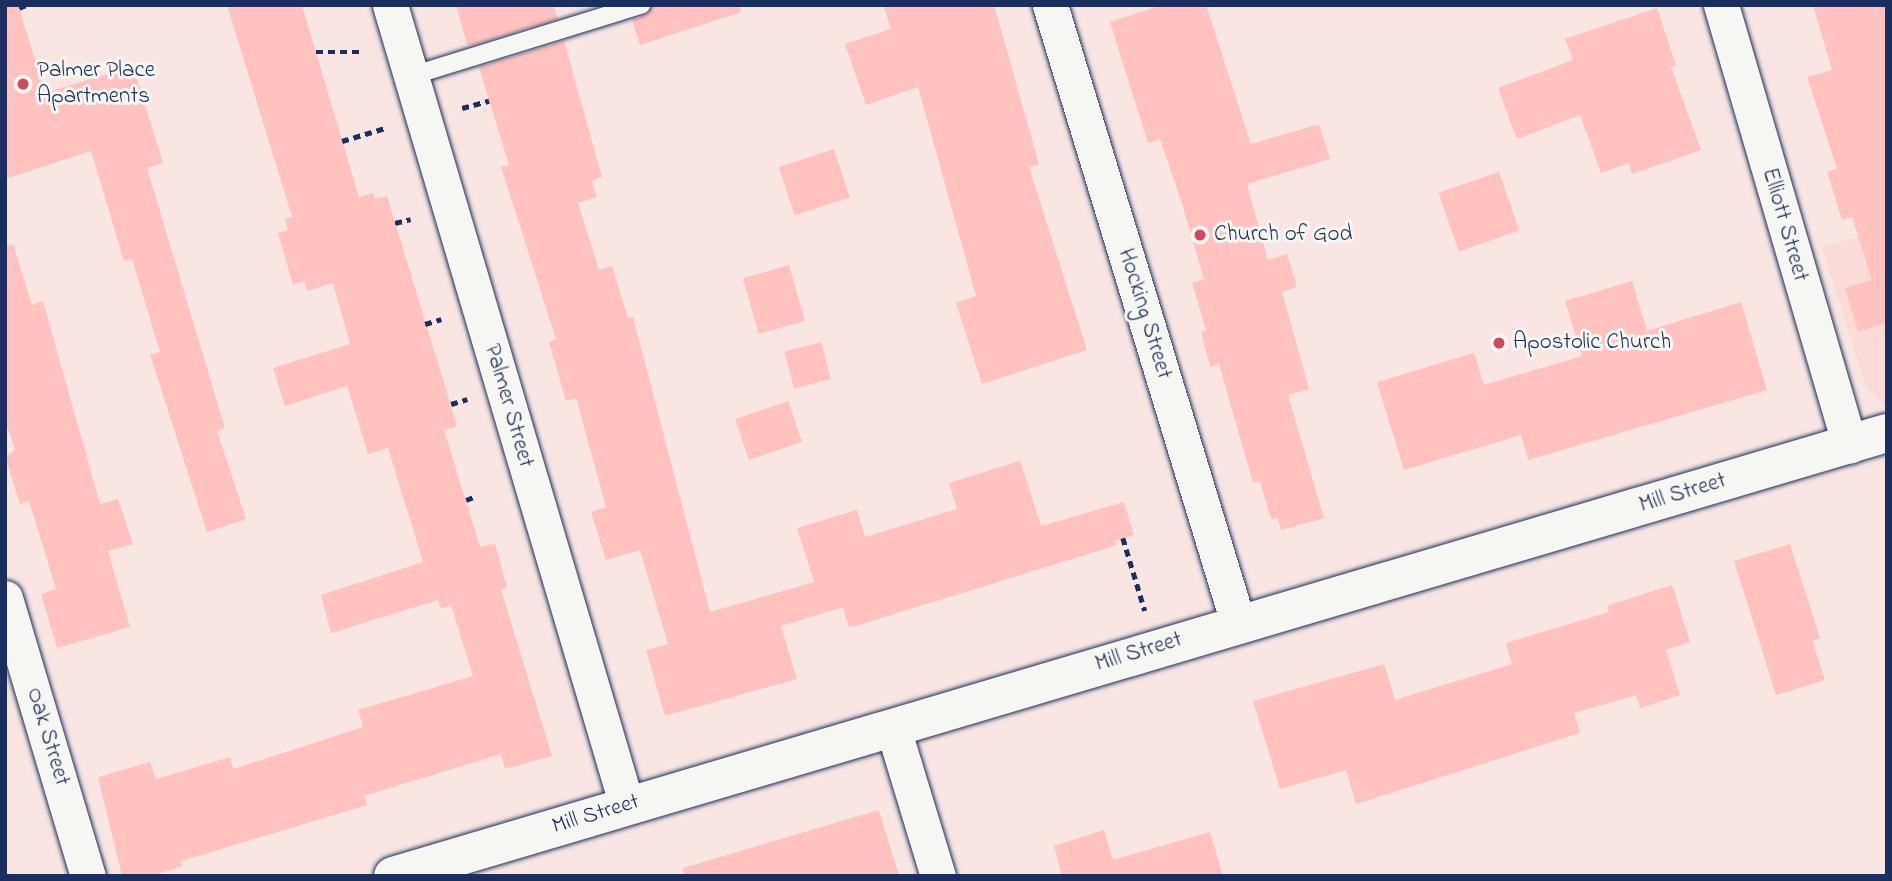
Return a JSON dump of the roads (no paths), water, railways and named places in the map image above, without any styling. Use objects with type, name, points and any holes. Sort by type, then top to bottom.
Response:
[{"type":"street","name":"Palmer Street","points":[[390,5],[627,806]]},
{"type":"street","name":"Hocking Street","points":[[1050,5],[1238,623]]},
{"type":"street","name":"Elliott Street","points":[[1721,5],[1850,445]]},
{"type":"street","name":"Mill Street","points":[[393,876],[1238,623],[1887,433]]},
{"type":"street","name":"Oak Street","points":[[5,598],[88,876]]},
{"type":"street","points":[[893,727],[938,876]]},
{"type":"lane","points":[[411,76],[641,5]]},
{"type":"place","name":"Palmer Place Apartments","points":[[23,84]]},
{"type":"place","name":"Church of God","points":[[1200,235]]},
{"type":"place","name":"Apostolic Church","points":[[1499,343]]}]
